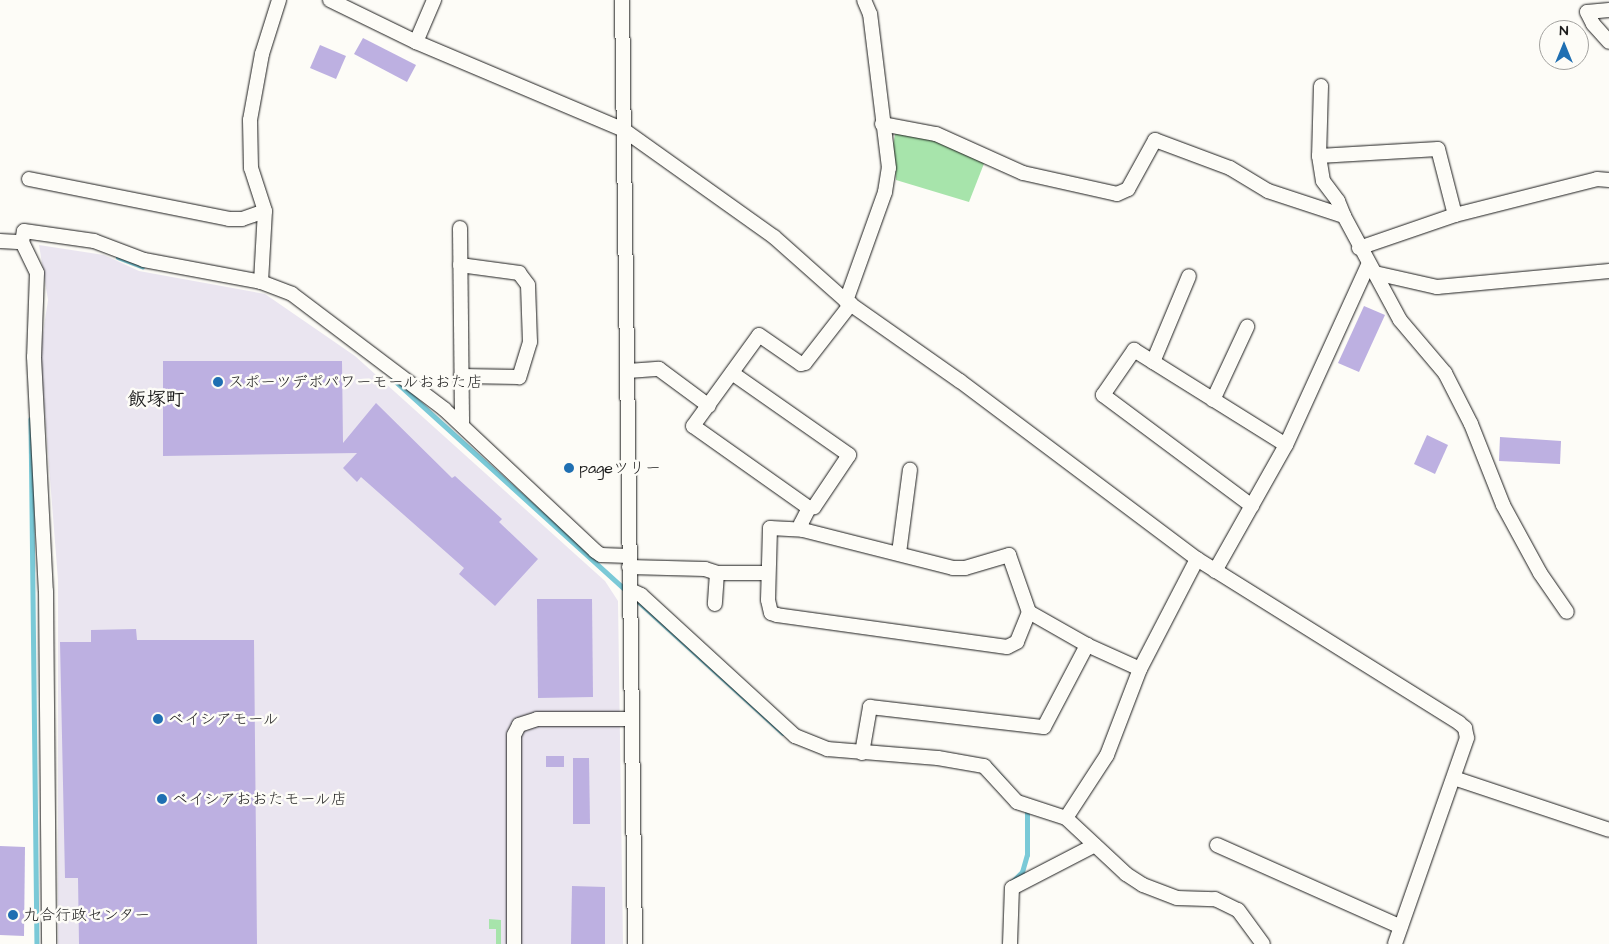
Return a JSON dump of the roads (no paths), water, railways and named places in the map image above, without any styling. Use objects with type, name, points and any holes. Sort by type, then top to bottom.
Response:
[{"type":"street","points":[[261,282],[265,210],[251,168],[250,120],[262,54],[279,0]]},
{"type":"street","points":[[330,0],[416,42],[624,130],[774,237],[849,302],[960,381],[1197,559],[1459,723],[1466,738],[1454,778],[1395,944]]},
{"type":"street","points":[[416,42],[434,0]]},
{"type":"street","points":[[622,0],[631,719],[636,944]]},
{"type":"street","points":[[809,508],[693,426],[759,335],[801,364],[805,363],[849,302],[885,192],[889,168],[882,124],[870,14],[864,0]]},
{"type":"street","points":[[1609,10],[1587,12],[1593,24],[1609,42]]},
{"type":"street","points":[[1321,86],[1319,156],[1323,181],[1338,201],[1359,248],[1400,320],[1445,373],[1471,424],[1502,505],[1540,573],[1567,612]]},
{"type":"street","points":[[882,124],[936,134],[1022,173],[1117,194],[1128,189],[1155,140],[1230,168],[1268,191],[1344,216]]},
{"type":"street","points":[[1319,156],[1438,149],[1455,215]]},
{"type":"street","points":[[29,179],[228,219],[242,219],[265,210]]},
{"type":"street","points":[[1359,248],[1455,215],[1597,179],[1609,180]]},
{"type":"street","points":[[460,228],[462,425]]},
{"type":"street","points":[[49,944],[46,590],[34,356],[37,273],[23,239],[24,232],[94,241],[144,260],[261,282],[292,294],[330,320],[462,425],[601,555],[629,562],[705,569],[717,573],[768,573]]},
{"type":"street","points":[[0,240],[23,239]]},
{"type":"street","points":[[460,265],[519,273],[528,285],[530,342],[519,377],[461,376]]},
{"type":"street","points":[[1371,269],[1437,287],[1609,271]]},
{"type":"street","points":[[1215,571],[1286,445],[1371,269]]},
{"type":"street","points":[[1152,362],[1189,276]]},
{"type":"street","points":[[1213,400],[1247,327]]},
{"type":"street","points":[[1252,506],[1103,395],[1134,350],[1286,445]]},
{"type":"street","points":[[628,371],[658,369],[709,406]]},
{"type":"street","points":[[732,373],[849,455],[814,507],[809,508],[800,524],[803,530]]},
{"type":"street","points":[[899,553],[910,470]]},
{"type":"street","points":[[1029,612],[1017,642],[1007,648],[777,615],[771,613],[768,607],[770,528],[803,530],[958,568],[1009,555],[1029,612],[1087,645],[1140,669]]},
{"type":"street","points":[[1066,818],[1107,755],[1140,669],[1197,559]]},
{"type":"street","points":[[715,604],[717,573]]},
{"type":"street","points":[[630,590],[641,595],[795,736],[827,749],[976,764],[990,772],[1017,802],[1066,818],[1126,874],[1143,885],[1177,898],[1215,899],[1238,910],[1263,944]]},
{"type":"street","points":[[862,753],[870,707],[1044,728],[1087,645]]},
{"type":"street","points":[[514,944],[514,735],[519,725],[537,719],[631,719]]},
{"type":"street","points":[[1454,778],[1609,830]]},
{"type":"street","points":[[1217,845],[1400,927]]},
{"type":"street","points":[[1010,944],[1012,888],[1095,846]]},
{"type":"waterway","points":[[118,257],[142,266]]},
{"type":"waterway","points":[[393,379],[626,590]]},
{"type":"waterway","points":[[31,419],[37,944]]},
{"type":"waterway","points":[[637,600],[783,733]]},
{"type":"waterway","points":[[988,763],[1004,780]]},
{"type":"waterway","points":[[1009,885],[1022,872],[1027,855],[1027,808]]},
{"type":"place","name":"スポーツデポパワーモールおおた店","points":[[218,382]]},
{"type":"place","name":"pageツリー","points":[[569,468]]},
{"type":"place","name":"ベイシアモール","points":[[158,719]]},
{"type":"place","name":"ベイシアおおたモール店","points":[[162,799]]},
{"type":"place","name":"九合行政センター","points":[[13,915]]},
{"type":"district","name":"飯塚町","points":[[156,400]]}]
